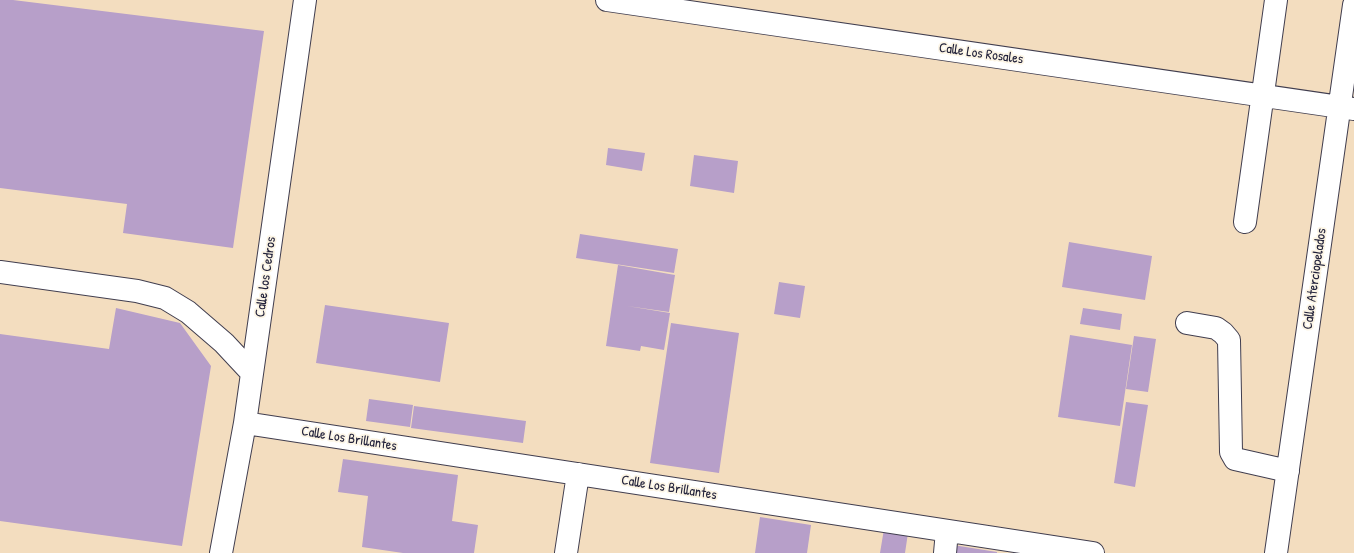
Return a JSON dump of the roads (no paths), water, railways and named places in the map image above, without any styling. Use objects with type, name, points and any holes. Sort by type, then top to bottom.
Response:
[{"type":"street","name":"Calle los Cedros","points":[[221,553],[245,423],[305,0]]},
{"type":"street","name":"Calle Los Rosales","points":[[607,0],[1347,108]]},
{"type":"street","points":[[1245,222],[1276,0]]},
{"type":"street","name":"Calle Aterciopelados","points":[[1276,553],[1347,108],[1354,5]]},
{"type":"street","points":[[0,272],[137,291],[165,298],[188,312],[219,338],[252,373]]},
{"type":"street","points":[[1187,323],[1216,328],[1223,332],[1229,340],[1231,452],[1235,459],[1288,471]]},
{"type":"street","name":"Calle Los Brillantes","points":[[245,423],[1093,553]]},
{"type":"street","points":[[566,553],[578,474]]},
{"type":"street","points":[[945,553],[948,531]]}]
